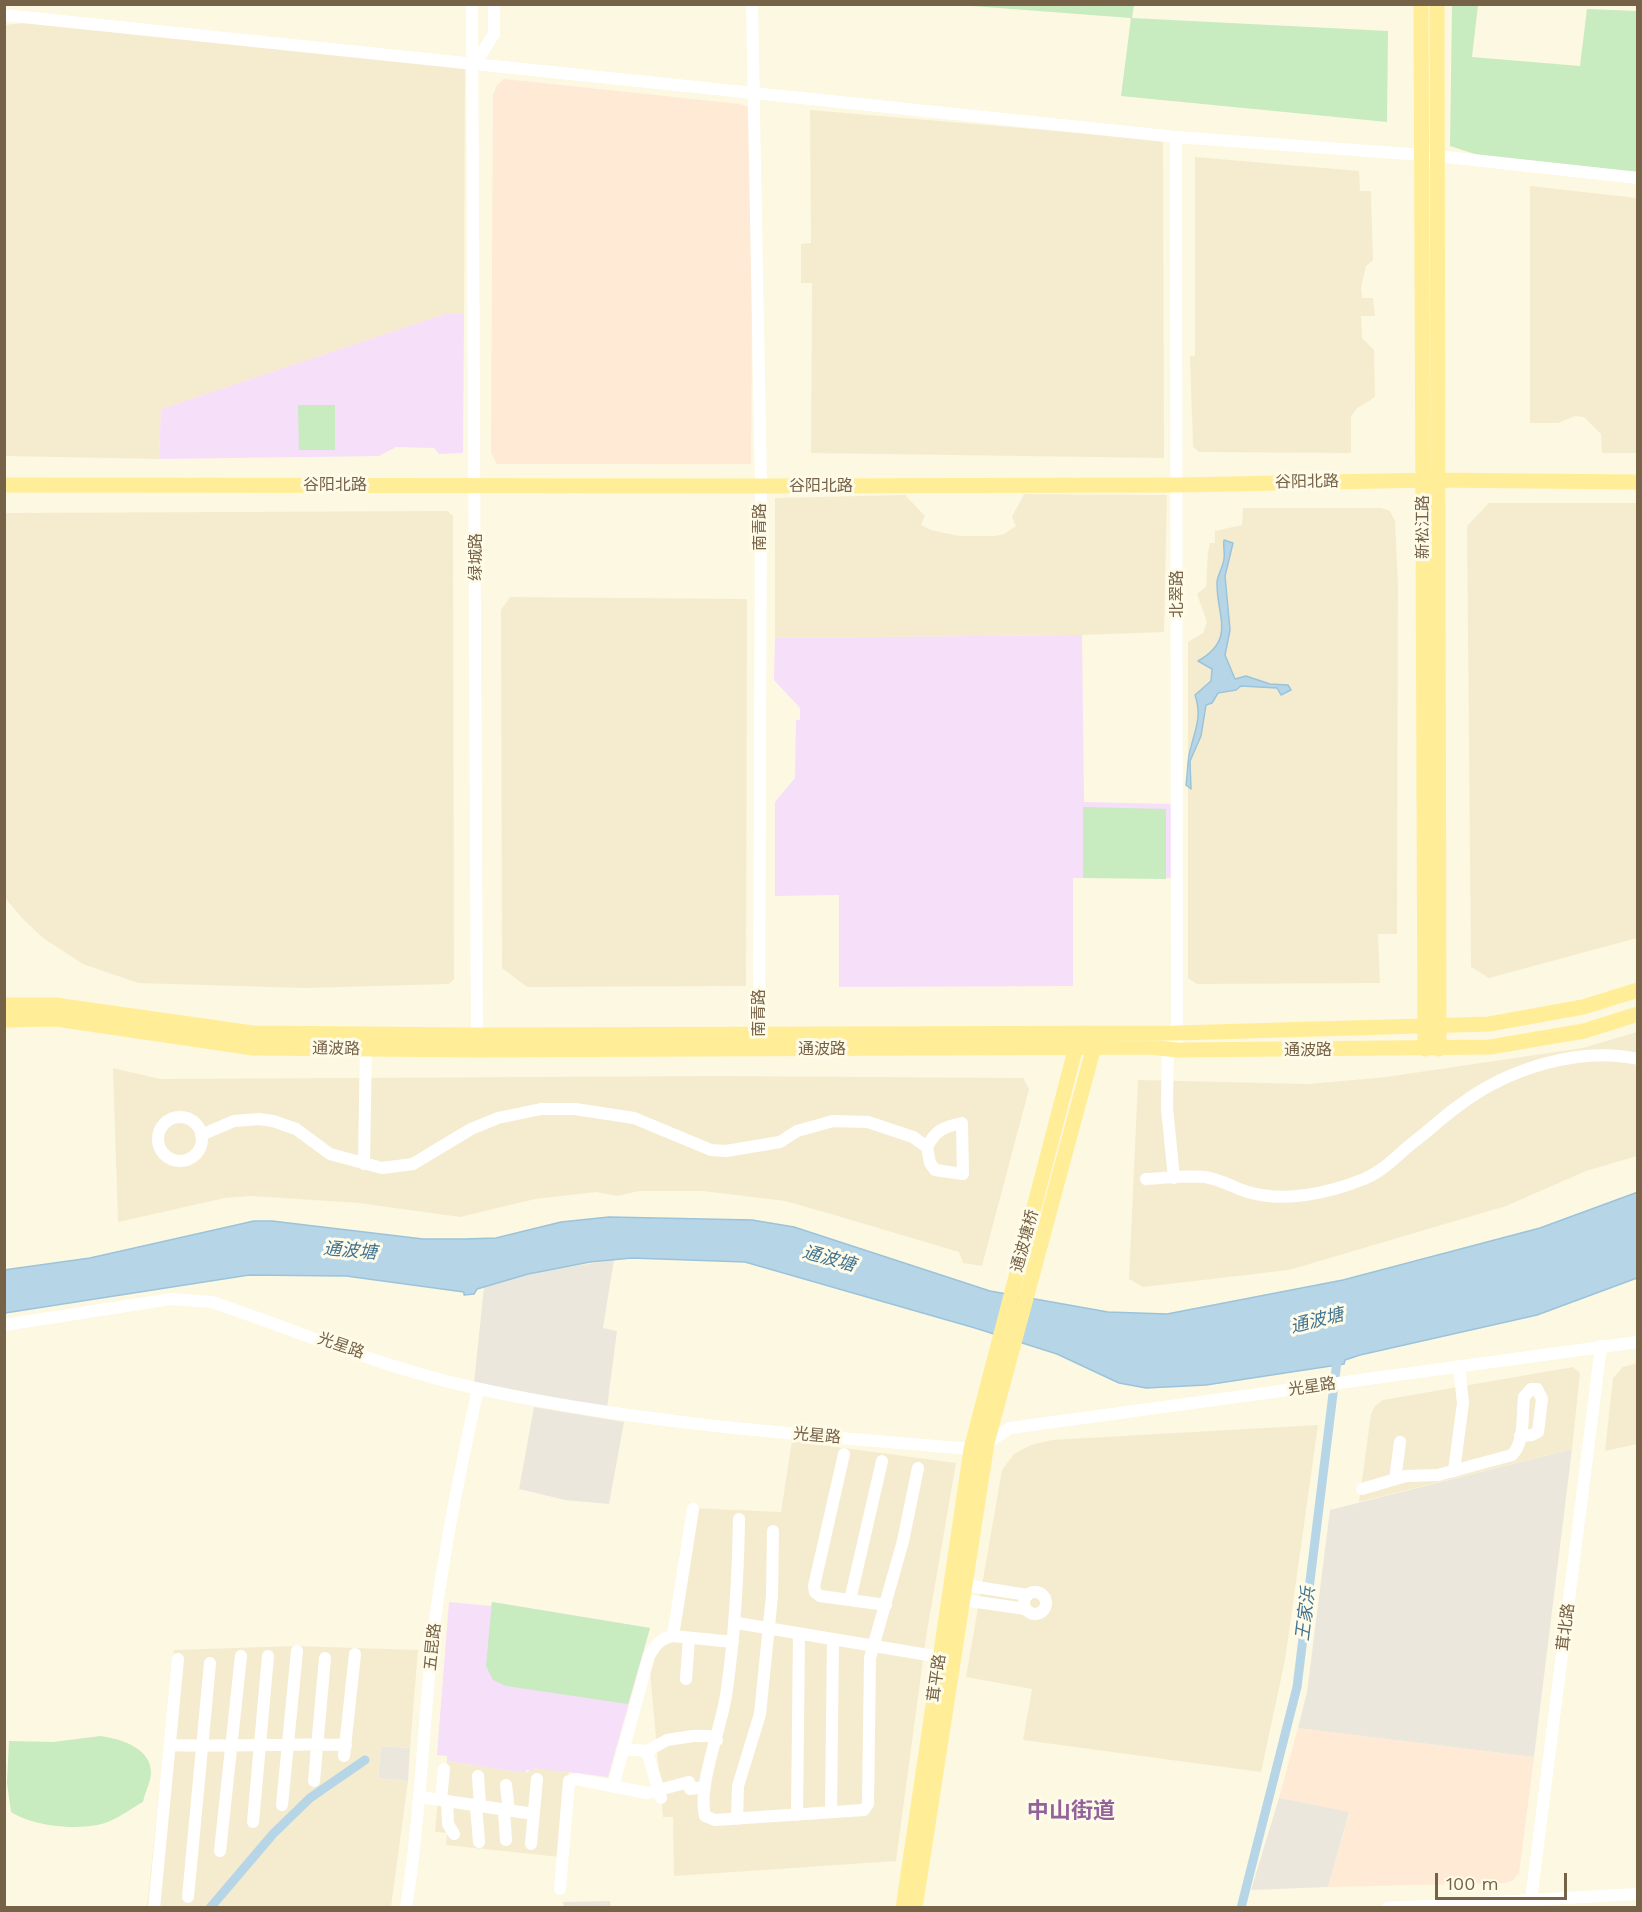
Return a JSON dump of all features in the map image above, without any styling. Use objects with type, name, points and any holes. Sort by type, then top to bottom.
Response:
[{"type":"main road","name":"新松江路","points":[[1421,4],[1430,156],[1440,480],[1432,1049]]},
{"type":"main road","name":"新松江路","points":[[1432,1025],[1423,480],[1430,156],[1437,4]]},
{"type":"main road","name":"谷阳北路","points":[[4,485],[1177,485],[1423,480],[1638,482]]},
{"type":"main road","name":"通波路","points":[[4,1020],[56,1019],[253,1048],[366,1042],[1096,1040],[1172,1033],[1489,1024],[1583,1008],[1638,990]]},
{"type":"main road","name":"通波路","points":[[4,1005],[56,1005],[253,1033],[366,1042]]},
{"type":"main road","name":"通波路","points":[[1096,1040],[1172,1050],[1490,1047],[1584,1031],[1638,1014]]},
{"type":"main road","name":"通波塘桥","points":[[970,1449],[1078,1040]]},
{"type":"main road","points":[[915,1908],[987,1443],[1096,1040]]},
{"type":"main road","name":"茸平路","points":[[903,1908],[970,1449]]},
{"type":"street","name":"绿城路","points":[[472,4],[477,1043]]},
{"type":"street","points":[[474,65],[495,34],[494,4]]},
{"type":"street","name":"南青路","points":[[752,4],[760,486],[759,1042]]},
{"type":"street","points":[[4,15],[1176,137],[1430,156],[1638,178]]},
{"type":"street","name":"北翠路","points":[[1174,1178],[1167,1108],[1172,1050],[1177,485],[1176,137]]},
{"type":"street","points":[[364,1164],[366,1042]]},
{"type":"street","points":[[1146,1179],[1206,1178],[1250,1193],[1270,1196],[1307,1196],[1363,1180],[1381,1171],[1460,1104],[1514,1074],[1548,1063],[1582,1058],[1616,1054],[1638,1059]]},
{"type":"street","points":[[201,1134],[234,1121],[259,1119],[273,1121],[296,1129],[330,1154],[382,1168],[412,1164],[485,1122],[541,1108],[575,1109],[634,1118],[711,1150],[726,1151],[780,1142],[796,1131],[833,1121],[868,1122],[913,1137],[927,1147]]},
{"type":"street","name":"光星路","points":[[4,1324],[190,1298],[212,1302],[393,1364],[478,1389],[654,1419],[801,1435],[970,1449],[987,1443],[1010,1428],[1638,1342]]},
{"type":"street","name":"茸北路","points":[[1531,1903],[1601,1346]]},
{"type":"street","points":[[1454,1471],[1463,1403],[1459,1366]]},
{"type":"street","name":"五昆路","points":[[406,1908],[420,1797],[432,1645],[450,1520],[478,1389]]},
{"type":"street","points":[[1362,1489],[1395,1479],[1454,1471],[1512,1455],[1517,1450],[1520,1436]]},
{"type":"street","points":[[1395,1479],[1400,1442]]},
{"type":"street","points":[[844,1454],[814,1586],[815,1592],[820,1596],[886,1605]]},
{"type":"street","points":[[850,1600],[882,1461]]},
{"type":"street","points":[[740,1519],[736,1623],[723,1719],[705,1788],[705,1816],[715,1821],[867,1808],[870,1658],[903,1541],[918,1468]]},
{"type":"street","points":[[673,1636],[693,1509]]},
{"type":"street","points":[[737,1819],[738,1786],[760,1714],[769,1628],[773,1531]]},
{"type":"street","points":[[964,1593],[1027,1595],[1037,1593],[1043,1597],[1045,1604],[1039,1613],[1032,1613],[1026,1609],[964,1593]]},
{"type":"street","points":[[1026,1609],[1024,1604],[1027,1595]]},
{"type":"street","points":[[736,1623],[940,1658]]},
{"type":"street","points":[[797,1815],[800,1634]]},
{"type":"street","points":[[613,1787],[649,1656],[660,1641],[673,1636],[733,1642]]},
{"type":"street","points":[[686,1679],[689,1638]]},
{"type":"street","points":[[831,1812],[833,1639]]},
{"type":"street","points":[[282,1805],[297,1651]]},
{"type":"street","points":[[170,1745],[230,1747],[259,1744],[318,1744],[345,1750],[355,1654]]},
{"type":"street","points":[[220,1851],[241,1656]]},
{"type":"street","points":[[253,1821],[267,1656]]},
{"type":"street","points":[[314,1781],[325,1658]]},
{"type":"street","points":[[154,1908],[177,1659]]},
{"type":"street","points":[[188,1897],[210,1663]]},
{"type":"street","points":[[623,1749],[647,1751],[673,1739],[702,1735],[717,1740]]},
{"type":"street","points":[[647,1751],[659,1794]]},
{"type":"street","points":[[444,1769],[444,1801],[448,1824],[454,1834]]},
{"type":"street","points":[[478,1776],[479,1842]]},
{"type":"street","points":[[531,1844],[537,1779]]},
{"type":"street","points":[[560,1889],[569,1781],[576,1779],[659,1794],[689,1782],[690,1789],[705,1788]]},
{"type":"street","points":[[506,1840],[507,1785]]},
{"type":"street","points":[[420,1797],[534,1814]]},
{"type":"street","points":[[1388,1908],[1531,1903],[1638,1894]]},
{"type":"shaded area","points":[[24,23],[465,68],[464,314],[445,314],[161,409],[159,459],[5,456],[5,25]]},
{"type":"shaded area","points":[[504,79],[740,104],[748,107],[753,117],[751,464],[497,464],[491,453],[493,95],[497,85]]},
{"type":"shaded area","points":[[810,110],[1163,140],[1164,458],[811,453],[812,283],[801,283],[801,244],[811,243]]},
{"type":"shaded area","points":[[1195,157],[1359,171],[1360,191],[1371,191],[1373,260],[1366,266],[1361,287],[1362,298],[1373,298],[1375,316],[1361,316],[1362,338],[1374,350],[1375,397],[1356,409],[1351,417],[1351,453],[1199,452],[1193,447],[1190,356],[1195,356]]},
{"type":"shaded area","points":[[1530,186],[1637,198],[1637,453],[1602,453],[1601,434],[1584,417],[1575,416],[1558,423],[1530,423]]},
{"type":"shaded area","points":[[445,314],[464,314],[463,453],[439,454],[434,448],[396,447],[379,456],[159,459],[161,409]]},
{"type":"shaded area","points":[[1024,494],[1167,495],[1164,632],[775,638],[775,498],[905,495],[925,516],[921,525],[931,530],[959,536],[994,536],[1004,534],[1016,526],[1012,517]]},
{"type":"shaded area","points":[[1489,503],[1638,503],[1637,938],[1489,978],[1471,967],[1467,526]]},
{"type":"shaded area","points":[[1243,508],[1381,508],[1390,511],[1395,521],[1398,585],[1397,934],[1378,934],[1380,983],[1197,984],[1188,978],[1188,642],[1203,633],[1207,622],[1197,594],[1206,587],[1210,543],[1215,543],[1215,531],[1242,525]]},
{"type":"shaded area","points":[[447,511],[453,516],[454,979],[449,984],[305,988],[138,983],[83,964],[43,938],[24,920],[5,898],[5,513]]},
{"type":"shaded area","points":[[510,597],[747,599],[746,986],[527,987],[502,968],[501,610]]},
{"type":"shaded area","points":[[1082,635],[1084,802],[1171,804],[1171,878],[1073,878],[1073,986],[839,987],[839,895],[775,896],[775,802],[795,778],[796,720],[800,720],[800,708],[774,680],[775,638]]},
{"type":"shaded area","points":[[1637,1032],[1637,1156],[1586,1171],[1506,1206],[1289,1270],[1143,1287],[1129,1279],[1138,1080],[1309,1084],[1386,1077],[1583,1048]]},
{"type":"shaded area","points":[[113,1068],[160,1079],[715,1076],[1023,1078],[1029,1089],[982,1266],[963,1263],[959,1252],[785,1201],[703,1191],[639,1191],[617,1196],[596,1192],[535,1199],[460,1217],[359,1203],[251,1196],[225,1198],[118,1222]]},
{"type":"shaded area","points":[[614,1260],[603,1328],[617,1331],[607,1408],[474,1383],[484,1287],[528,1273]]},
{"type":"shaded area","points":[[1637,1363],[1637,1444],[1605,1451],[1613,1378],[1623,1367]]},
{"type":"shaded area","points":[[1573,1367],[1580,1373],[1572,1449],[1359,1502],[1371,1414],[1375,1406],[1383,1400]]},
{"type":"shaded area","points":[[534,1407],[624,1422],[609,1504],[565,1500],[519,1489]]},
{"type":"shaded area","points":[[1318,1425],[1285,1660],[1261,1772],[1023,1740],[1032,1689],[966,1677],[1002,1470],[1014,1454],[1031,1445],[1052,1440]]},
{"type":"shaded area","points":[[792,1441],[956,1463],[926,1637],[896,1861],[674,1876],[673,1817],[663,1817],[650,1671],[653,1656],[669,1638],[690,1508],[781,1512]]},
{"type":"shaded area","points":[[1572,1449],[1534,1757],[1298,1728],[1307,1692],[1330,1510]]},
{"type":"shaded area","points":[[449,1602],[491,1606],[492,1602],[650,1628],[608,1777],[533,1768],[533,1771],[526,1770],[526,1773],[447,1761],[447,1756],[437,1755]]},
{"type":"shaded area","points":[[295,1646],[418,1650],[410,1748],[381,1746],[378,1778],[408,1781],[391,1907],[147,1908],[174,1650]]},
{"type":"shaded area","points":[[1298,1728],[1534,1757],[1519,1873],[1513,1880],[1504,1883],[1328,1887],[1349,1813],[1279,1798]]},
{"type":"shaded area","points":[[381,1746],[410,1748],[408,1781],[378,1778]]},
{"type":"shaded area","points":[[447,1761],[526,1773],[533,1768],[569,1772],[560,1857],[446,1845],[447,1833],[435,1832],[441,1767],[446,1767]]},
{"type":"shaded area","points":[[1279,1798],[1349,1812],[1328,1887],[1251,1890]]},
{"type":"shaded area","points":[[610,1901],[611,1907],[564,1907],[563,1902]]},
{"type":"green space","points":[[959,5],[1134,5],[1132,18],[1388,31],[1387,122],[1121,96],[1131,18]]},
{"type":"green space","points":[[1452,5],[1478,5],[1472,57],[1580,66],[1587,9],[1637,11],[1637,172],[1478,155],[1450,146]]},
{"type":"green space","points":[[298,405],[335,405],[335,450],[299,450]]},
{"type":"green space","points":[[1083,807],[1166,809],[1166,879],[1083,878]]},
{"type":"green space","points":[[492,1602],[650,1628],[628,1704],[506,1686],[493,1680],[486,1666]]},
{"type":"green space","points":[[101,1736],[126,1742],[141,1751],[146,1758],[151,1774],[143,1802],[110,1821],[74,1827],[33,1821],[11,1812],[7,1783],[9,1741],[53,1742]]},
{"type":"water","points":[[1224,540],[1233,543],[1225,576],[1230,630],[1225,655],[1235,679],[1246,676],[1270,684],[1288,685],[1291,690],[1281,695],[1277,688],[1241,686],[1236,690],[1218,693],[1212,703],[1206,705],[1201,736],[1190,761],[1191,789],[1186,785],[1189,756],[1198,715],[1195,695],[1211,681],[1212,669],[1198,661],[1210,653],[1221,635],[1217,582],[1224,559]]},
{"type":"water","name":"通波塘","points":[[1638,1192],[1637,1278],[1537,1315],[1360,1355],[1345,1360],[1344,1364],[1206,1385],[1146,1388],[1119,1383],[1057,1354],[745,1262],[632,1258],[590,1262],[528,1274],[477,1289],[474,1294],[464,1295],[464,1292],[346,1276],[249,1275],[5,1313],[4,1270],[90,1258],[254,1221],[272,1221],[423,1239],[465,1239],[496,1238],[561,1222],[609,1217],[752,1220],[794,1227],[990,1291],[1108,1312],[1167,1314],[1343,1280],[1540,1228]]},
{"type":"waterway","name":"王家浜","points":[[1241,1908],[1297,1687],[1338,1353]]},
{"type":"waterway","points":[[210,1908],[273,1834],[310,1798],[365,1760]]},
{"type":"district","name":"中山街道","points":[[1071,1812]]}]
